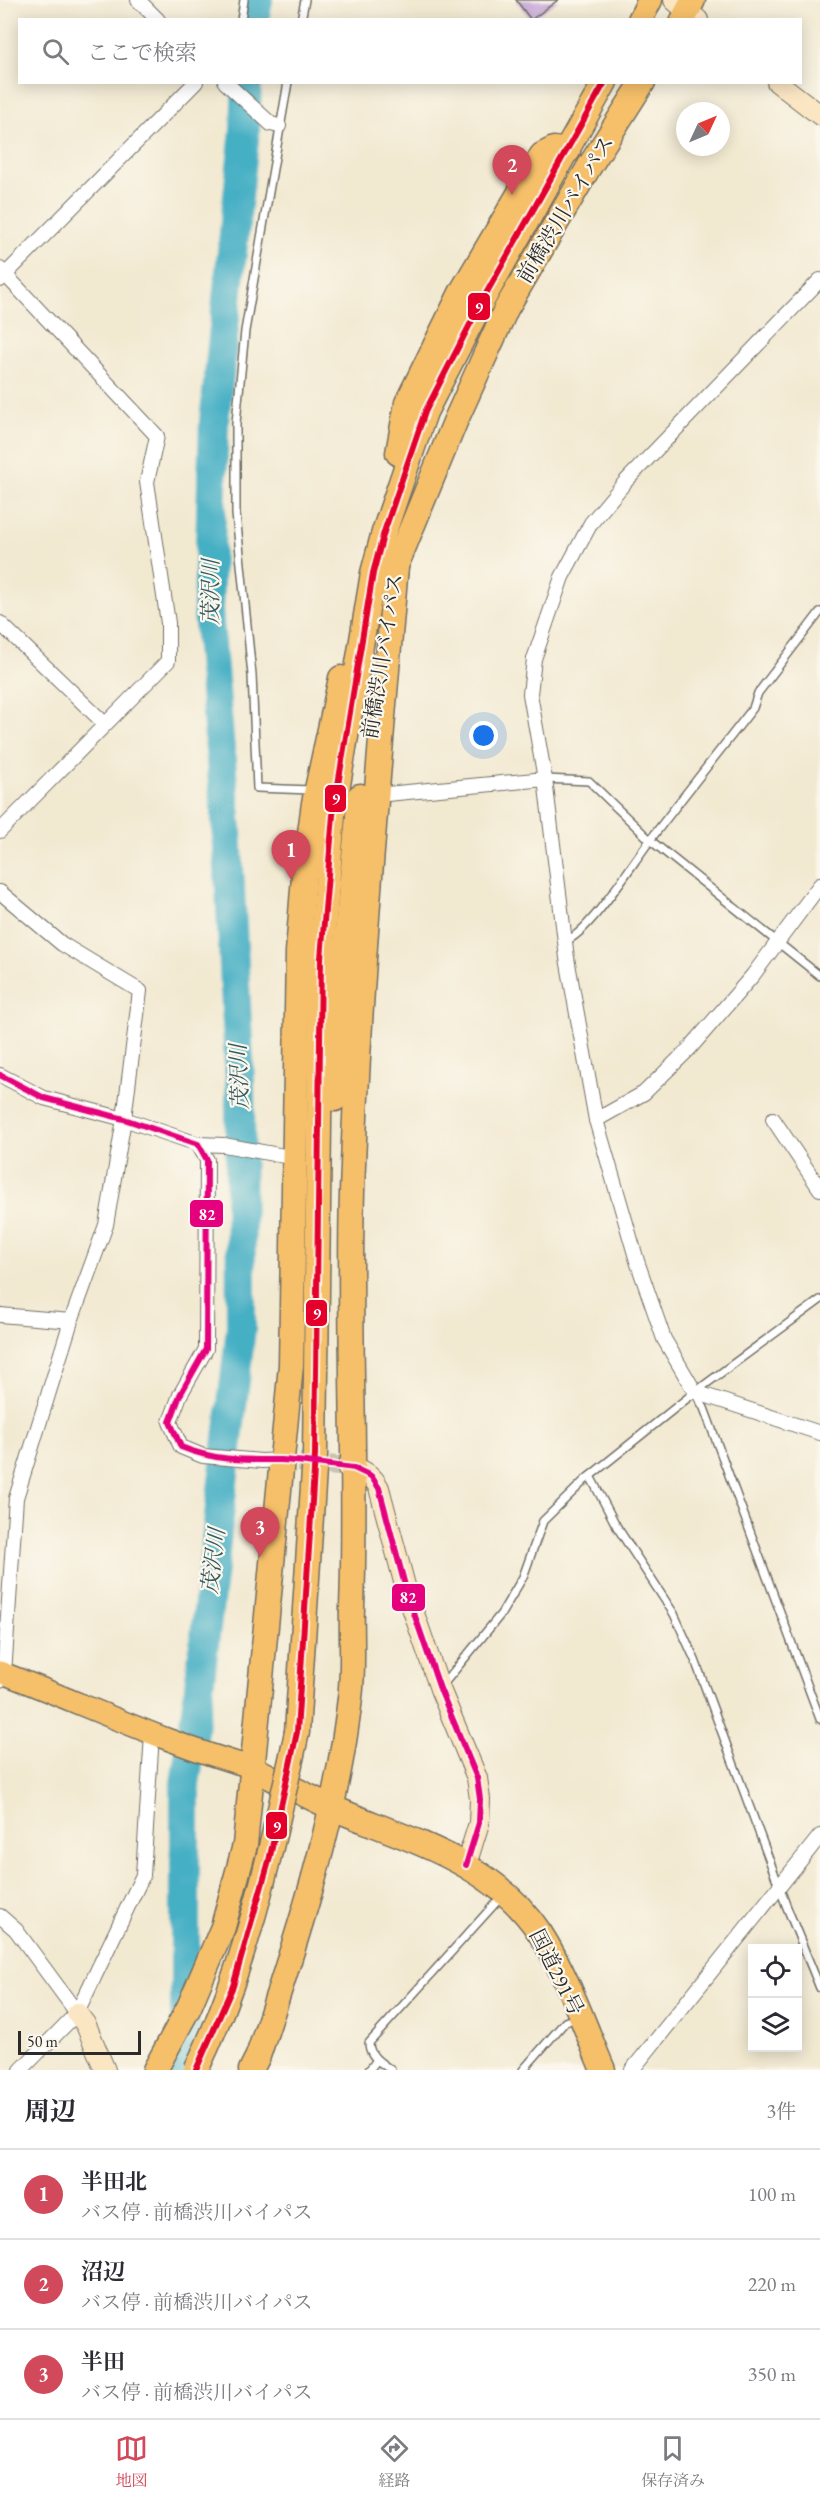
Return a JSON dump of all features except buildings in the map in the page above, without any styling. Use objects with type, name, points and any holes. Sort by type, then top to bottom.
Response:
[{"type":"highway","points":[[641,18],[651,0]]},
{"type":"highway","name":"前橋渋川バイパス","points":[[196,2070],[233,1986],[269,1861],[297,1732],[315,1455],[322,946],[333,815],[373,573],[384,532],[424,412],[483,299],[604,84]]},
{"type":"highway","name":"前橋渋川バイパス","points":[[319,1287],[356,830],[372,709],[396,566],[455,422],[506,309],[641,84]]},
{"type":"highway","points":[[254,2063],[297,1938],[333,1808],[351,1693],[355,1544],[351,1467],[352,1194],[361,1001],[396,566]]},
{"type":"highway","points":[[155,2070],[189,2007],[223,1927],[244,1845],[291,1365],[298,952],[304,876],[317,790],[339,683],[373,573]]},
{"type":"highway","name":"国道291号","points":[[251,1767],[333,1808],[423,1843],[466,1865],[504,1892],[540,1933],[603,2070]]},
{"type":"main road","points":[[1,1675],[211,1756],[251,1767]]},
{"type":"street","points":[[138,0],[156,18]]},
{"type":"street","points":[[0,831],[168,661],[168,623],[147,482],[156,436],[2,275],[194,84]]},
{"type":"street","points":[[227,84],[275,125]]},
{"type":"street","points":[[780,84],[820,115]]},
{"type":"street","points":[[820,280],[626,481],[591,523],[562,578],[534,659],[530,693],[545,779],[565,941],[596,1120],[637,1261],[664,1339],[695,1392],[820,1433]]},
{"type":"street","points":[[0,623],[105,724]]},
{"type":"street","points":[[376,795],[545,779]]},
{"type":"street","points":[[596,1120],[644,1093],[683,1056],[777,944],[820,885]]},
{"type":"street","points":[[0,892],[62,944],[141,991],[124,1119],[106,1225],[71,1321],[16,1498],[1,1675]]},
{"type":"street","points":[[0,1075],[44,1098],[124,1119],[198,1144],[224,1145],[295,1158]]},
{"type":"street","points":[[773,1119],[820,1189]]},
{"type":"street","points":[[198,1144],[207,1160],[206,1348],[180,1395],[170,1422],[181,1447],[203,1456],[281,1461]]},
{"type":"street","points":[[0,1315],[71,1321]]},
{"type":"street","points":[[351,1467],[371,1476],[379,1488],[407,1593],[440,1689],[477,1778],[480,1799],[478,1823],[466,1865]]},
{"type":"street","points":[[21,2070],[77,2013],[143,1875],[152,1734]]},
{"type":"street","points":[[632,2070],[820,1836]]},
{"type":"street","points":[[0,1916],[16,1930],[86,2025],[105,2070]]},
{"type":"lane","points":[[241,18],[244,0]]},
{"type":"lane","points":[[301,18],[305,0]]},
{"type":"lane","points":[[287,84],[275,125],[244,331],[236,423],[236,514],[252,675],[257,788],[317,790]]},
{"type":"lane","points":[[565,941],[573,939],[599,910],[650,840],[753,708],[758,693],[820,612]]},
{"type":"lane","points":[[545,779],[589,782],[650,840],[777,944],[820,976]]},
{"type":"lane","points":[[440,1689],[501,1614],[523,1577],[543,1521],[590,1476],[695,1392],[820,1300]]},
{"type":"lane","points":[[695,1392],[704,1408],[820,1719]]},
{"type":"lane","points":[[590,1476],[617,1527],[674,1614],[691,1651],[820,1988]]},
{"type":"lane","points":[[392,2070],[377,2060],[369,2050],[369,2043],[504,1892]]},
{"type":"lane","points":[[523,2070],[565,2022],[580,2016]]},
{"type":"lane","points":[[369,2070],[377,2060]]},
{"type":"waterway","name":"茂沢川","points":[[254,18],[258,0]]},
{"type":"waterway","name":"茂沢川","points":[[185,2070],[185,1784],[198,1696],[241,1328],[240,1082],[227,830],[208,611],[214,422],[245,130],[247,84]]},
{"type":"tunnel","points":[[299,1462],[347,1467]]},
{"type":"transit line","name":"9","points":[[196,2070],[233,1986],[269,1861],[297,1732],[315,1455],[321,958],[333,815],[373,573],[384,532],[425,412],[483,299],[604,84]]},
{"type":"transit line","name":"82","points":[[0,1075],[44,1098],[124,1119],[198,1144],[207,1160],[206,1349],[180,1395],[170,1422],[181,1447],[194,1452],[230,1459],[327,1464],[354,1468],[371,1476],[379,1488],[407,1593],[440,1689],[477,1778],[480,1799],[479,1823],[466,1865]]},
{"type":"place","name":"沼辺","points":[[512,195]]},
{"type":"place","name":"半田北","points":[[291,880]]},
{"type":"place","name":"半田","points":[[260,1557]]}]
